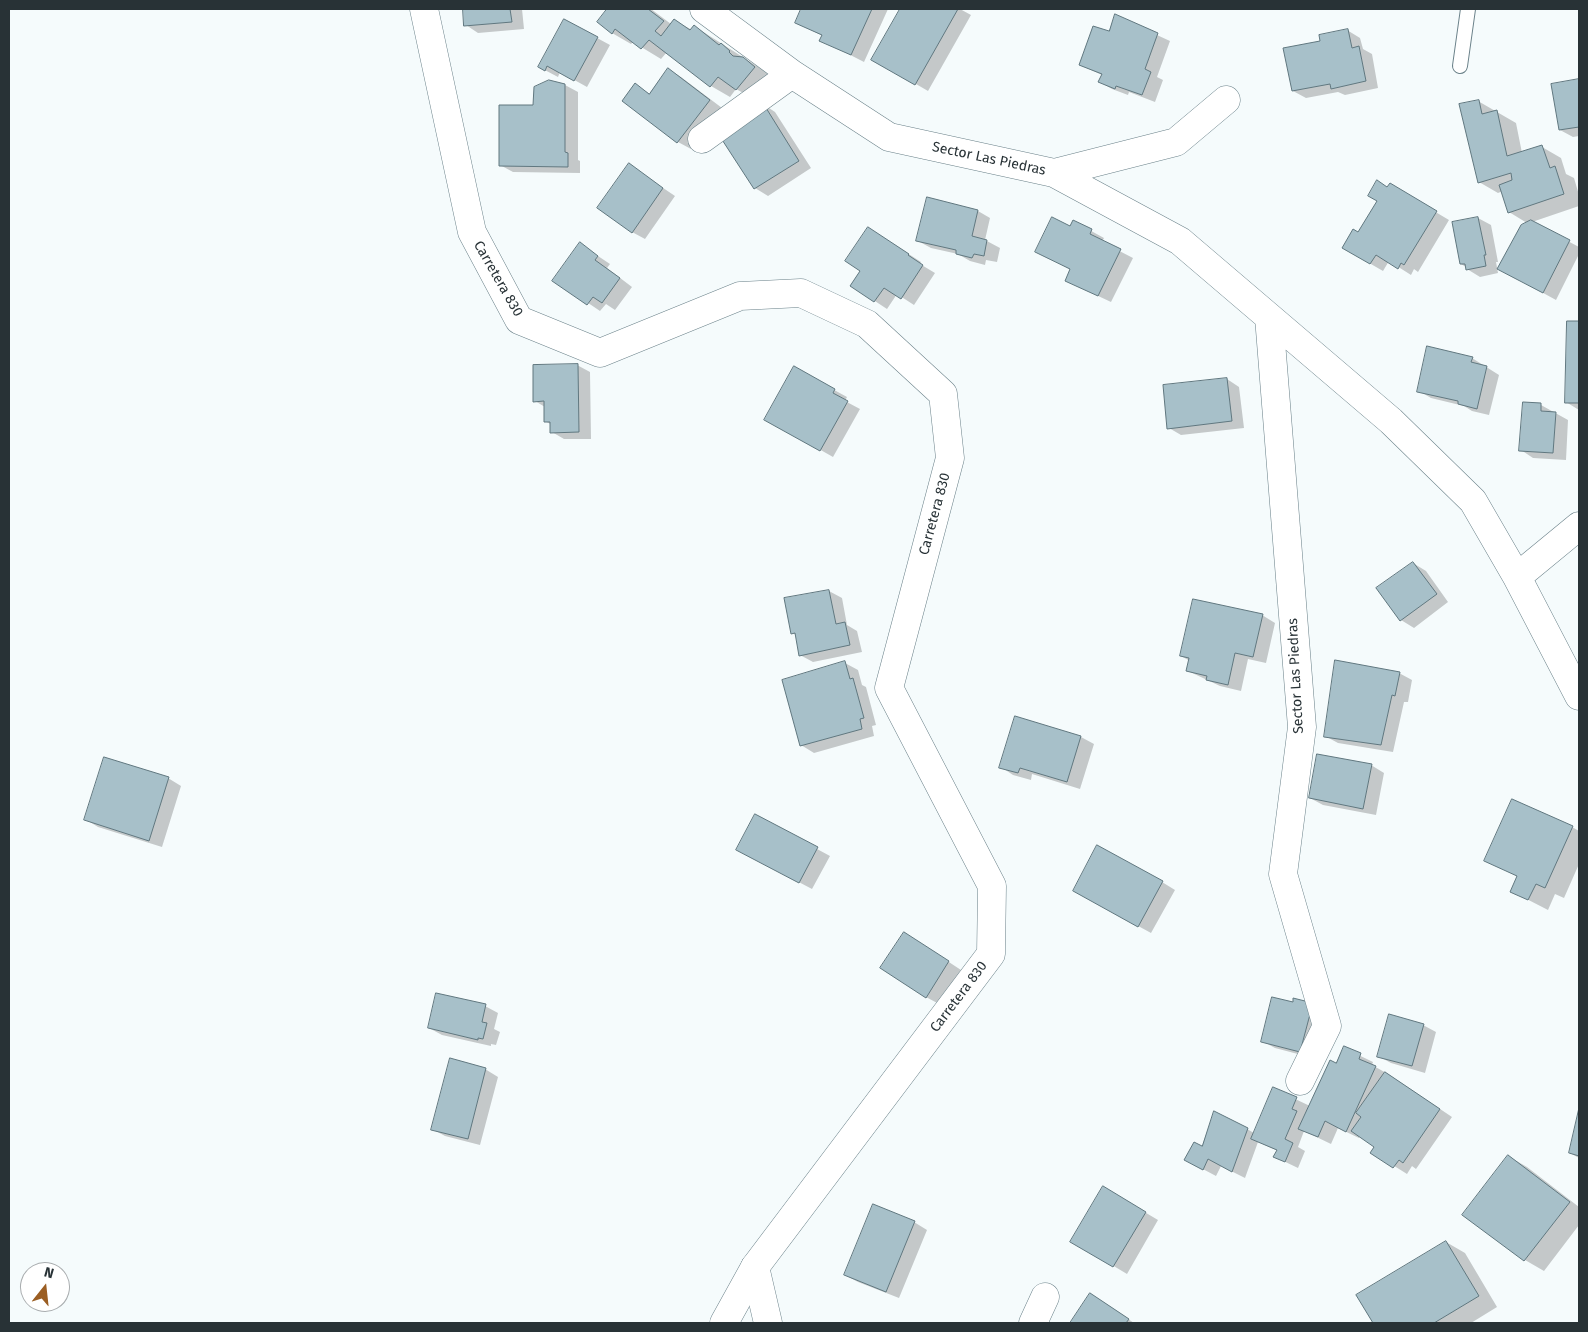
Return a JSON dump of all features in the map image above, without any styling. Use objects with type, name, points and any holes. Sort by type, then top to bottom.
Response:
[{"type":"street","name":"Carretera 830","points":[[424,9],[472,232],[519,320],[600,353],[740,296],[801,293],[867,324],[943,394],[950,458],[889,688],[992,886],[991,954],[755,1267],[724,1323]]},
{"type":"street","name":"Sector Las Piedras","points":[[704,9],[792,74],[890,137],[1054,173],[1180,242],[1391,421],[1473,501],[1577,687]]},
{"type":"street","points":[[702,139],[792,74]]},
{"type":"street","points":[[1054,173],[1176,142],[1226,100]]},
{"type":"street","name":"Sector Las Piedras","points":[[1269,317],[1302,727],[1283,874],[1327,1026],[1300,1081]]},
{"type":"street","points":[[1517,577],[1579,526]]},
{"type":"street","points":[[755,1267],[768,1323]]},
{"type":"street","points":[[1034,1323],[1045,1297]]},
{"type":"lane","points":[[1460,66],[1468,9]]},
{"type":"building","points":[[463,9],[510,9],[512,22],[464,26]]},
{"type":"building","points":[[607,9],[648,9],[664,21],[655,31],[661,36],[674,19],[690,30],[694,25],[719,45],[721,43],[733,56],[743,57],[755,67],[736,90],[718,77],[710,87],[649,40],[641,49],[615,29],[612,34],[597,22]]},
{"type":"building","points":[[801,9],[872,9],[851,55],[819,41],[822,35],[795,23]]},
{"type":"building","points":[[900,9],[958,9],[915,85],[871,60]]},
{"type":"building","points":[[1115,14],[1158,33],[1145,69],[1151,72],[1142,95],[1116,86],[1115,89],[1098,82],[1102,74],[1079,65],[1093,26],[1109,31]]},
{"type":"building","points":[[564,19],[598,37],[574,81],[547,66],[545,71],[538,67]]},
{"type":"building","points":[[1348,29],[1352,48],[1359,46],[1366,81],[1331,89],[1330,84],[1292,91],[1283,48],[1320,41],[1319,35]]},
{"type":"building","points":[[668,68],[710,100],[677,143],[622,101],[635,83],[649,94]]},
{"type":"building","points":[[1579,79],[1579,127],[1559,130],[1551,84]]},
{"type":"building","points":[[549,80],[565,84],[565,152],[568,153],[568,167],[499,166],[499,105],[533,105],[534,87]]},
{"type":"building","points":[[1479,100],[1482,114],[1497,110],[1507,156],[1542,145],[1550,168],[1555,166],[1564,194],[1508,213],[1499,185],[1512,180],[1511,173],[1478,183],[1459,104]]},
{"type":"building","points":[[763,103],[799,161],[754,189],[717,132]]},
{"type":"building","points":[[629,163],[663,188],[632,233],[597,208]]},
{"type":"building","points":[[1377,180],[1387,187],[1390,183],[1437,211],[1404,265],[1401,263],[1398,269],[1376,255],[1370,264],[1342,248],[1353,229],[1358,232],[1377,201],[1368,196]]},
{"type":"building","points":[[927,197],[978,210],[972,236],[987,240],[984,256],[974,254],[972,258],[956,254],[956,250],[916,241]]},
{"type":"building","points":[[1052,217],[1070,226],[1073,220],[1092,229],[1090,234],[1121,249],[1098,296],[1065,281],[1070,269],[1035,252]]},
{"type":"building","points":[[1478,217],[1486,255],[1484,255],[1486,266],[1466,270],[1465,264],[1460,264],[1452,222]]},
{"type":"building","points":[[1531,220],[1570,240],[1543,293],[1497,269],[1521,225]]},
{"type":"building","points":[[868,227],[923,265],[901,299],[884,288],[874,302],[850,286],[860,271],[845,261]]},
{"type":"building","points":[[580,242],[598,256],[595,260],[620,278],[602,303],[593,297],[587,305],[552,281]]},
{"type":"building","points":[[1567,321],[1579,321],[1579,403],[1565,403]]},
{"type":"building","points":[[1427,346],[1473,357],[1471,362],[1487,366],[1477,409],[1458,404],[1458,401],[1417,392]]},
{"type":"building","points":[[578,364],[579,432],[550,433],[550,422],[544,422],[544,401],[533,402],[533,365]]},
{"type":"building","points":[[794,366],[835,389],[833,393],[848,401],[820,451],[764,420]]},
{"type":"building","points":[[1227,378],[1232,421],[1167,429],[1163,385]]},
{"type":"building","points":[[1523,402],[1541,403],[1541,411],[1556,412],[1553,453],[1519,451]]},
{"type":"building","points":[[1413,562],[1437,594],[1400,621],[1376,588]]},
{"type":"building","points":[[829,590],[836,624],[845,622],[850,645],[799,656],[795,633],[791,634],[784,598]]},
{"type":"building","points":[[1193,599],[1263,614],[1253,657],[1235,653],[1228,685],[1206,680],[1207,676],[1186,671],[1189,658],[1180,656]]},
{"type":"building","points":[[1335,660],[1400,672],[1395,696],[1392,695],[1381,745],[1324,737]]},
{"type":"building","points":[[845,661],[850,679],[853,678],[864,718],[860,719],[862,729],[800,746],[782,680]]},
{"type":"building","points":[[1015,716],[1081,736],[1067,782],[1020,768],[1018,773],[999,768]]},
{"type":"building","points":[[1317,754],[1372,764],[1363,809],[1309,798]]},
{"type":"building","points":[[104,757],[169,777],[149,841],[84,820]]},
{"type":"building","points":[[1512,799],[1573,826],[1545,888],[1536,884],[1528,900],[1510,892],[1517,876],[1484,861]]},
{"type":"building","points":[[755,814],[818,847],[799,883],[736,850]]},
{"type":"building","points":[[1097,845],[1163,881],[1138,927],[1073,891]]},
{"type":"building","points":[[904,932],[949,961],[926,998],[880,968]]},
{"type":"building","points":[[436,993],[486,1004],[482,1022],[487,1023],[483,1039],[478,1038],[478,1040],[428,1028]]},
{"type":"building","points":[[1272,997],[1293,1002],[1293,998],[1313,1003],[1300,1052],[1261,1042]]},
{"type":"building","points":[[1389,1014],[1424,1024],[1412,1066],[1377,1057]]},
{"type":"building","points":[[1344,1046],[1361,1053],[1359,1059],[1376,1066],[1346,1132],[1325,1121],[1318,1137],[1298,1129],[1330,1060],[1336,1063]]},
{"type":"building","points":[[450,1058],[486,1068],[468,1139],[431,1130]]},
{"type":"building","points":[[1385,1072],[1440,1109],[1403,1163],[1399,1160],[1393,1168],[1370,1153],[1374,1147],[1351,1131],[1361,1117],[1356,1113]]},
{"type":"building","points":[[1273,1087],[1297,1097],[1292,1109],[1297,1111],[1285,1139],[1293,1143],[1285,1162],[1273,1157],[1277,1150],[1251,1139]]},
{"type":"building","points":[[1579,1108],[1579,1156],[1569,1153]]},
{"type":"building","points":[[1214,1111],[1248,1128],[1232,1172],[1208,1159],[1203,1170],[1184,1160],[1194,1142],[1202,1146]]},
{"type":"building","points":[[1508,1155],[1570,1202],[1524,1261],[1462,1215]]},
{"type":"building","points":[[1103,1186],[1146,1212],[1113,1267],[1070,1242]]},
{"type":"building","points":[[873,1204],[915,1221],[886,1292],[844,1275]]},
{"type":"building","points":[[1446,1241],[1479,1296],[1434,1323],[1373,1323],[1356,1295]]},
{"type":"building","points":[[1090,1293],[1129,1319],[1126,1323],[1070,1323]]}]
